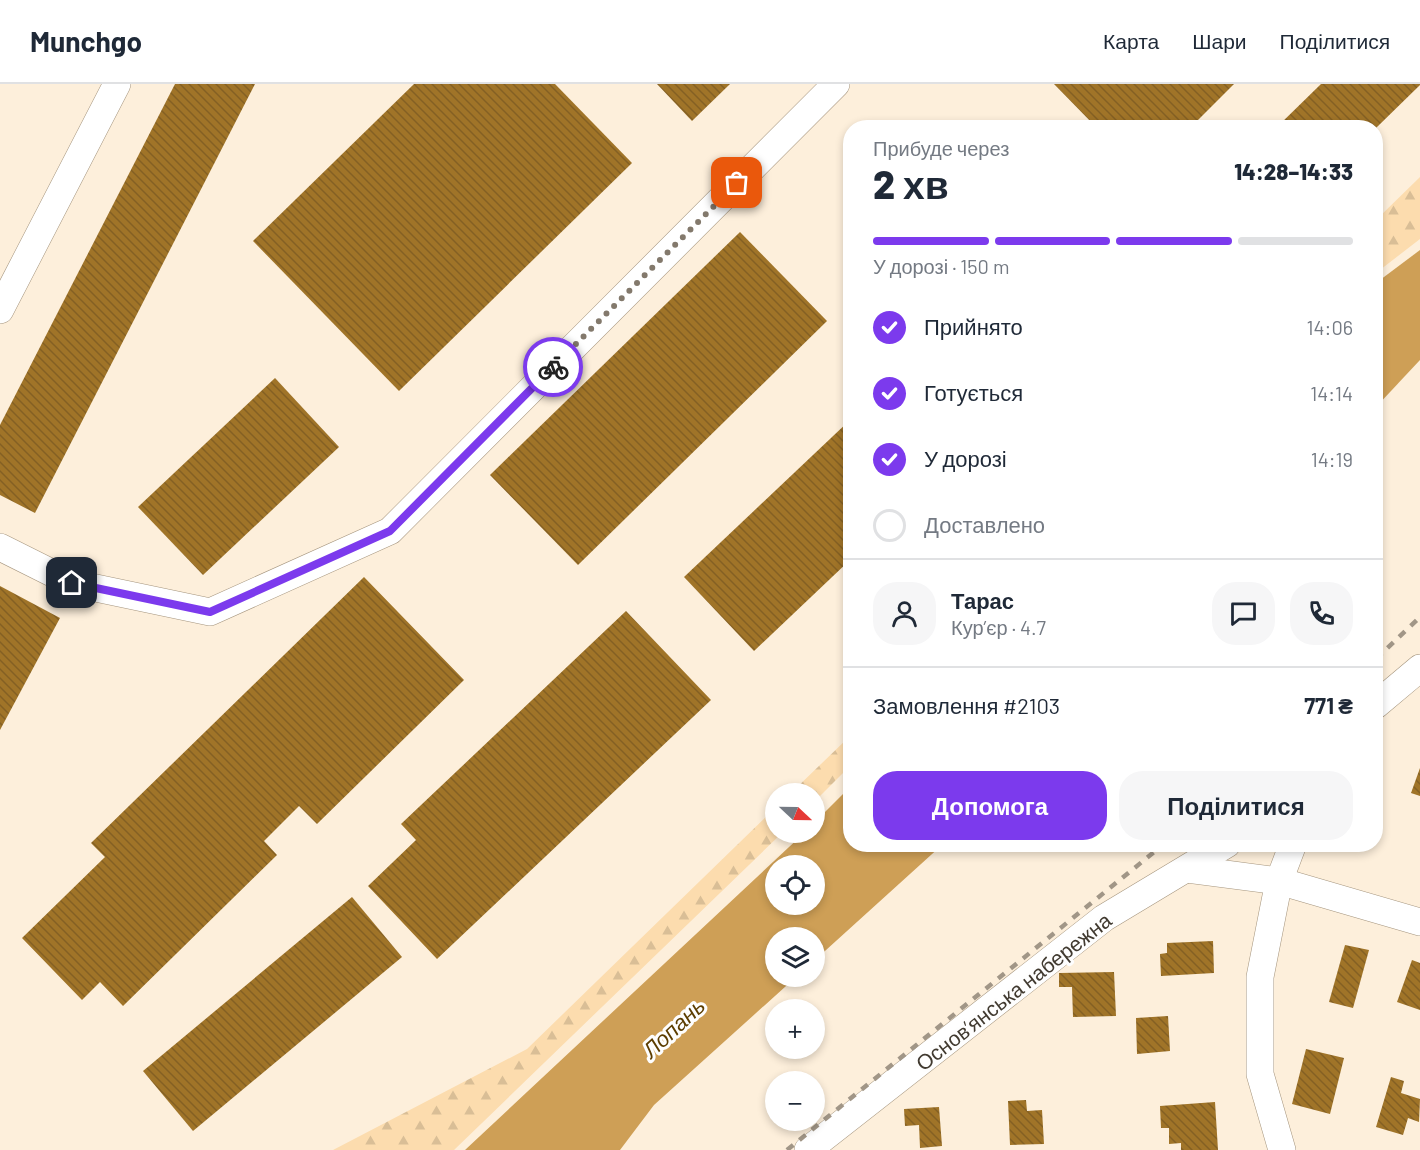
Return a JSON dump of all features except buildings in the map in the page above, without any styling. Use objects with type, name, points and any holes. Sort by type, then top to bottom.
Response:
[{"type":"street","points":[[0,310],[117,84]]},
{"type":"street","points":[[0,547],[72,583],[210,612],[390,531],[836,84]]},
{"type":"street","points":[[1383,699],[1420,668]]},
{"type":"street","name":"Основ’янська набережна","points":[[808,1150],[1104,918],[1214,852]]},
{"type":"street","points":[[1282,1150],[1260,1074],[1260,977],[1279,881],[1290,852]]},
{"type":"street","points":[[1187,868],[1279,881],[1420,922]]},
{"type":"green space","points":[[1420,177],[1420,239],[1383,268],[1383,213]]},
{"type":"green space","points":[[843,743],[843,773],[825,791],[825,783],[801,783]]},
{"type":"green space","points":[[765,818],[765,843],[772,843],[454,1150],[333,1150],[527,1049]]},
{"type":"water","points":[[1420,250],[1420,360],[1383,400],[1383,278]]},
{"type":"water","name":"Лопань","points":[[843,794],[843,852],[934,852],[825,951],[825,927],[765,927],[765,987],[785,987],[772,999],[765,999],[765,1005],[654,1105],[620,1150],[465,1150],[765,869],[765,915],[825,915],[825,855],[780,855],[793,843],[825,843],[825,812]]},
{"type":"railway","points":[[1383,652],[1420,617]]},
{"type":"railway","points":[[787,1150],[1154,852]]},
{"type":"way so far","points":[[553,367],[737,183]]},
{"type":"route","points":[[72,583],[210,612],[390,531],[553,367]]}]
